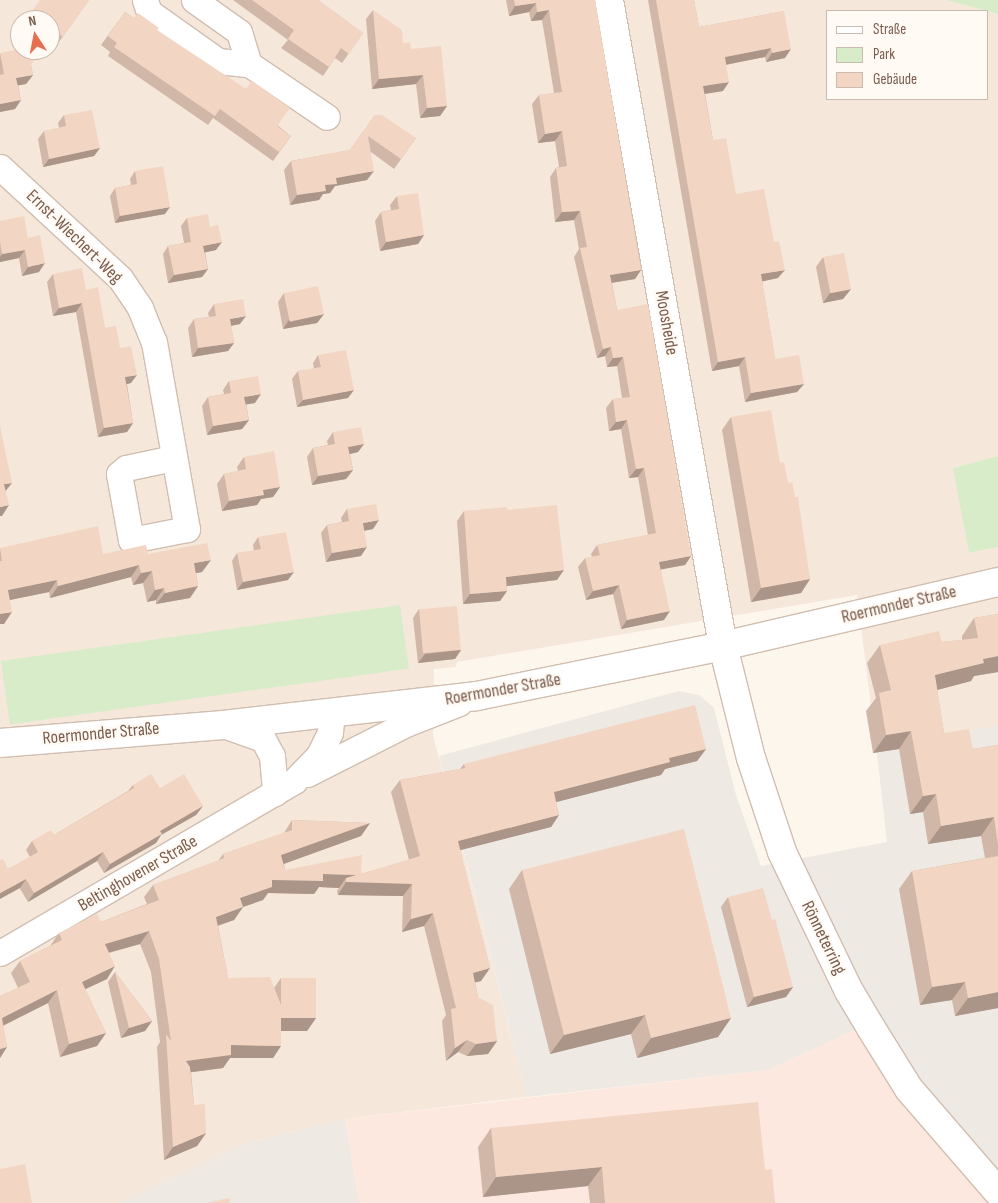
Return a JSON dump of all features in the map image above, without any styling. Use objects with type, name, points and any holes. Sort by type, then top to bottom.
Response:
[{"type":"street","points":[[145,0],[149,12],[218,61],[249,64],[327,117]]},
{"type":"street","points":[[194,0],[239,32],[249,64]]},
{"type":"street","name":"Moosheide","points":[[609,0],[723,646]]},
{"type":"street","name":"Ernst-Wiechert-Weg","points":[[0,168],[120,278],[140,308],[154,342],[173,458]]},
{"type":"street","name":"Roermonder Straße","points":[[0,743],[224,725],[477,696],[723,646],[998,582]]},
{"type":"street","name":"Rönneterring","points":[[723,646],[751,758],[782,852],[849,992],[909,1089],[998,1192]]},
{"type":"street","name":"Beltinghovener Straße","points":[[0,952],[284,787],[406,724],[477,696]]},
{"type":"street","name":"Beltinghovener Straße","points":[[284,787],[319,755],[330,732],[332,714]]},
{"type":"street","points":[[224,725],[262,739],[272,756],[284,787]]},
{"type":"shaded area","points":[[0,0],[946,0],[983,10],[826,10],[826,100],[988,100],[988,11],[998,14],[998,456],[954,468],[969,553],[998,547],[998,726],[876,745],[857,595],[457,662],[456,667],[434,669],[433,735],[527,1097],[345,1119],[243,1144],[120,1203],[0,1203]]},
{"type":"shaded area","points":[[679,691],[699,695],[714,708],[736,795],[761,866],[887,842],[876,745],[998,726],[998,1173],[950,1118],[876,1020],[768,1070],[527,1097],[439,756]]},
{"type":"shaded area","points":[[876,1020],[994,1203],[359,1203],[345,1119],[768,1070]]},
{"type":"shaded area","points":[[345,1119],[359,1203],[120,1203],[243,1144]]},
{"type":"green space","points":[[946,0],[998,0],[998,14]]},
{"type":"green space","points":[[998,456],[998,547],[969,553],[953,468]]},
{"type":"green space","points":[[400,605],[409,668],[10,724],[1,661]]},
{"type":"building","points":[[40,0],[89,0],[63,37],[60,35],[60,10],[33,10]]},
{"type":"building","points":[[252,0],[318,0],[363,33],[349,54],[341,48],[329,67],[288,39],[294,30]]},
{"type":"building","points":[[514,0],[595,0],[641,270],[610,275],[617,310],[648,304],[691,556],[659,562],[670,611],[627,620],[619,585],[593,591],[585,558],[600,555],[597,545],[656,533],[644,468],[636,469],[627,420],[616,422],[613,399],[630,397],[623,357],[613,358],[611,347],[603,349],[580,248],[587,247],[580,211],[562,212],[556,168],[567,166],[562,131],[545,134],[539,95],[562,92],[549,10],[537,12],[536,3],[515,6]]},
{"type":"building","points":[[656,0],[694,0],[699,27],[784,11],[791,49],[772,53],[771,48],[725,57],[729,82],[703,86],[713,140],[726,138],[736,194],[764,189],[774,242],[779,241],[785,270],[761,274],[775,359],[799,355],[804,384],[751,393],[745,357],[718,362]]},
{"type":"building","points":[[373,10],[402,30],[403,43],[410,42],[411,49],[441,46],[447,106],[427,108],[423,75],[379,79]]},
{"type":"building","points":[[125,12],[134,18],[138,13],[159,28],[157,30],[246,89],[252,81],[290,108],[277,126],[291,136],[279,152],[220,109],[215,116],[114,47],[117,43],[108,36]]},
{"type":"building","points":[[10,51],[10,60],[34,60],[31,65],[33,75],[16,78],[21,100],[0,104],[0,75],[4,74],[0,53]]},
{"type":"building","points":[[92,110],[100,148],[49,159],[44,131],[66,126],[64,115]]},
{"type":"building","points":[[375,115],[382,115],[416,138],[401,159],[368,136],[374,171],[336,178],[337,184],[325,185],[326,191],[297,195],[291,161],[350,150]]},
{"type":"building","points":[[163,166],[170,207],[120,216],[115,188],[137,184],[135,171]]},
{"type":"building","points":[[418,193],[424,235],[386,242],[381,212],[399,209],[397,196]]},
{"type":"building","points":[[208,214],[210,227],[218,225],[222,242],[203,246],[208,269],[174,275],[168,246],[191,242],[187,218]]},
{"type":"building","points":[[24,216],[28,238],[40,235],[45,263],[28,267],[25,250],[2,254],[0,221]]},
{"type":"building","points":[[844,253],[851,289],[830,293],[823,257]]},
{"type":"building","points":[[82,268],[86,290],[98,287],[105,328],[116,326],[120,348],[131,346],[137,375],[125,377],[133,423],[104,428],[82,303],[59,308],[53,274]]},
{"type":"building","points":[[318,286],[324,314],[290,322],[284,293]]},
{"type":"building","points":[[243,299],[246,316],[230,319],[234,343],[198,348],[194,319],[216,316],[214,304]]},
{"type":"building","points":[[346,350],[354,390],[303,400],[298,371],[321,367],[318,355]]},
{"type":"building","points":[[258,376],[261,394],[244,397],[249,420],[213,426],[208,397],[231,393],[229,381]]},
{"type":"building","points":[[771,410],[780,463],[784,462],[788,483],[792,482],[795,497],[798,497],[810,579],[761,588],[731,417]]},
{"type":"building","points":[[0,426],[12,483],[4,484],[9,505],[0,507]]},
{"type":"building","points":[[361,427],[364,444],[348,447],[353,470],[318,476],[313,448],[335,444],[333,432]]},
{"type":"building","points":[[274,451],[280,487],[263,490],[264,495],[229,501],[224,474],[246,469],[244,457]]},
{"type":"building","points":[[376,504],[379,520],[363,523],[367,547],[332,553],[327,525],[349,521],[347,509]]},
{"type":"building","points":[[557,505],[564,570],[506,577],[507,591],[470,594],[464,511],[507,507],[507,510]]},
{"type":"building","points":[[98,526],[103,554],[146,545],[148,554],[207,543],[211,560],[194,563],[198,586],[165,593],[164,588],[155,590],[152,571],[141,573],[139,565],[58,586],[57,580],[8,590],[12,612],[0,614],[0,561],[2,561],[0,548]]},
{"type":"building","points":[[286,532],[294,572],[243,582],[237,553],[261,549],[258,537]]},
{"type":"building","points":[[457,606],[461,650],[423,653],[419,609]]},
{"type":"building","points":[[998,614],[998,656],[983,659],[984,663],[935,675],[944,733],[969,729],[973,749],[998,745],[998,845],[994,817],[941,826],[936,794],[923,796],[911,731],[886,735],[879,693],[891,690],[880,645],[939,631],[942,642],[978,638],[974,618]]},
{"type":"building","points":[[695,705],[706,749],[669,758],[670,762],[554,792],[559,815],[458,841],[490,968],[473,973],[478,997],[493,1005],[497,1041],[476,1044],[467,1040],[455,1048],[451,1009],[456,1008],[433,913],[411,919],[412,884],[346,882],[346,878],[356,875],[323,874],[323,881],[272,880],[272,887],[240,898],[243,907],[216,917],[228,978],[270,977],[281,1005],[281,978],[316,978],[316,1018],[281,1018],[281,1046],[231,1045],[231,1055],[186,1061],[190,1067],[194,1105],[205,1104],[206,1133],[173,1147],[166,1034],[171,1041],[159,959],[149,931],[105,944],[115,966],[82,982],[106,1033],[69,1044],[57,990],[2,1018],[7,1047],[0,1049],[0,996],[30,982],[20,961],[62,940],[59,933],[97,914],[101,922],[159,900],[153,885],[224,858],[223,854],[292,830],[292,820],[370,823],[281,855],[285,870],[362,855],[361,874],[420,856],[400,780],[465,768],[464,764]]},
{"type":"building","points":[[151,774],[160,788],[184,774],[203,806],[160,831],[162,834],[110,864],[103,852],[34,893],[26,879],[0,893],[0,860],[3,859],[8,869],[38,852],[32,841],[51,830],[54,835],[134,788],[133,785]]},
{"type":"building","points":[[684,829],[731,1018],[651,1038],[645,1015],[564,1035],[522,870]]},
{"type":"building","points":[[998,856],[998,992],[968,998],[965,982],[932,987],[912,871]]},
{"type":"building","points":[[763,888],[772,920],[775,919],[793,987],[754,997],[728,897]]},
{"type":"building","points":[[115,972],[152,1021],[129,1028]]},
{"type":"building","points":[[758,1102],[765,1170],[772,1169],[775,1203],[605,1203],[602,1167],[496,1177],[491,1128]]},
{"type":"building","points":[[25,1164],[32,1203],[0,1203],[0,1169]]},
{"type":"building","points":[[229,1198],[230,1203],[207,1203]]}]
